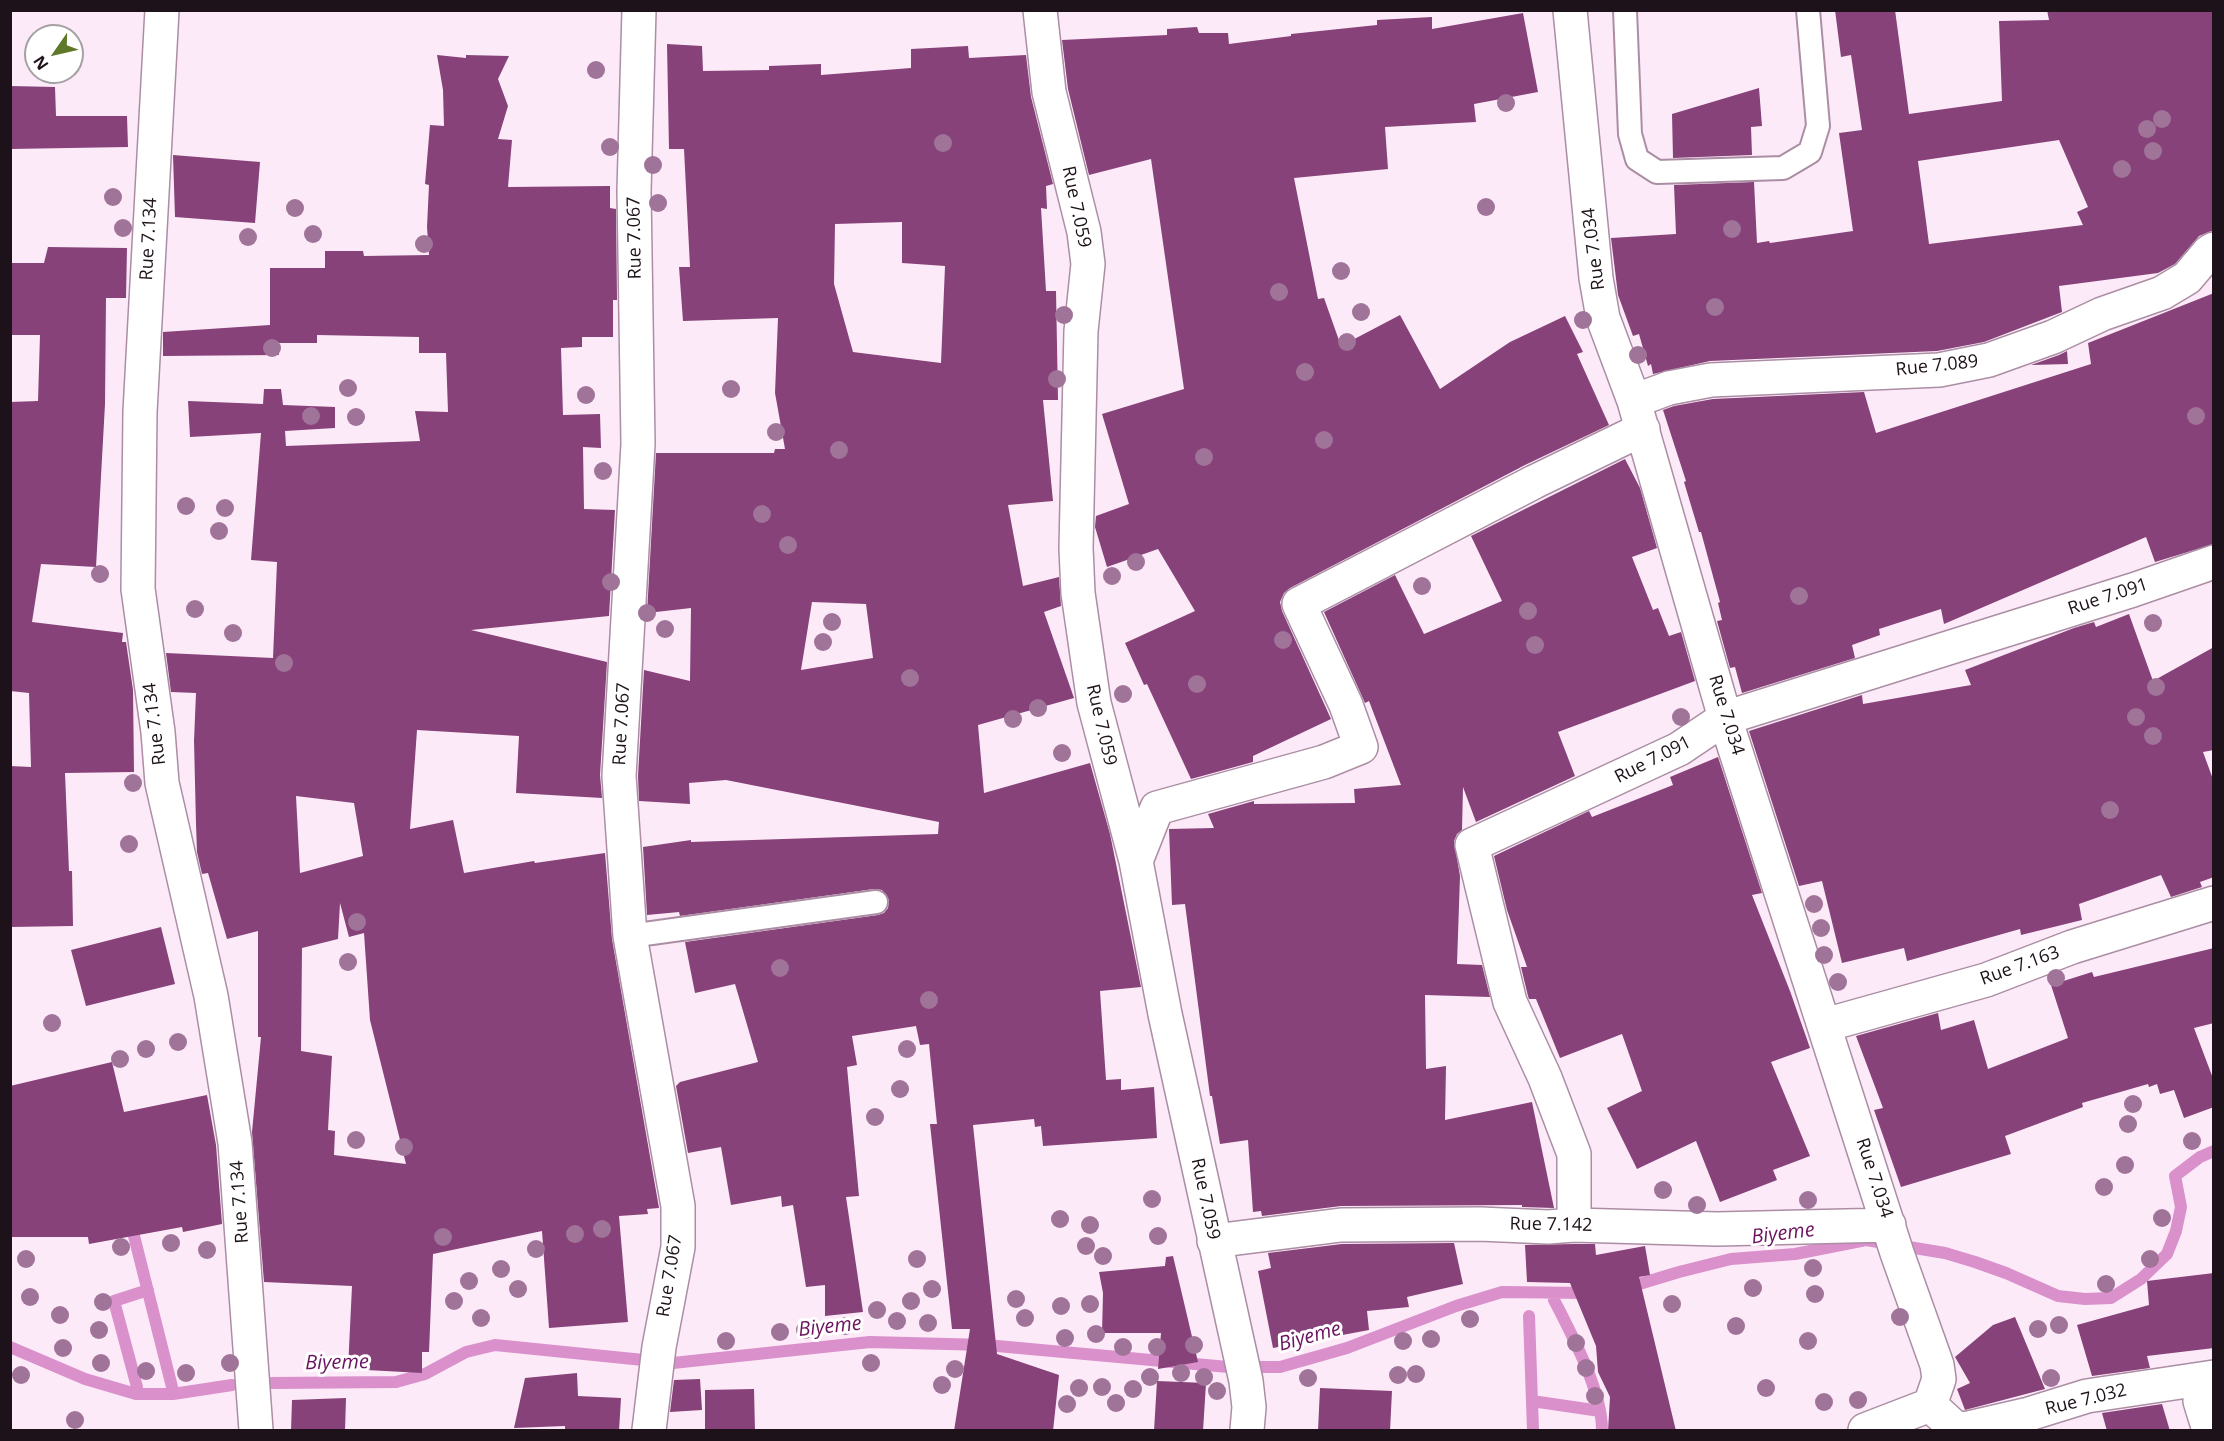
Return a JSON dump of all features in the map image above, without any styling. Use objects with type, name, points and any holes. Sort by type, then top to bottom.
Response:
[{"type":"street","name":"Rue 7.134","points":[[162,10],[140,412],[138,589],[158,732],[162,783],[211,996],[236,1143],[256,1431]]},
{"type":"street","name":"Rue 7.067","points":[[639,10],[634,191],[638,444],[618,776],[630,936],[678,1206],[678,1247],[657,1361],[649,1431]]},
{"type":"street","name":"Rue 7.059","points":[[1040,10],[1049,92],[1084,232],[1088,264],[1081,331],[1076,548],[1078,593],[1094,703],[1136,861],[1165,1014],[1246,1381],[1249,1407],[1247,1431]]},
{"type":"street","name":"Rue 7.034","points":[[1570,10],[1596,278],[1603,318],[1639,415],[1725,718],[1936,1365],[1939,1379],[1930,1406]]},
{"type":"street","name":"Rue 7.089","points":[[1136,861],[1157,808],[1324,762],[1361,747],[1346,705],[1299,604],[1534,482],[1639,415],[1669,388],[1711,380],[1939,370],[1989,360],[2053,337],[2102,314],[2162,292],[2187,278],[2214,249]]},
{"type":"street","name":"Rue 7.091","points":[[1574,1225],[1574,1154],[1545,1078],[1510,1002],[1472,845],[1679,749],[1725,718],[2133,590],[2214,562]]},
{"type":"street","name":"Rue 7.163","points":[[1825,1025],[1986,980],[2072,947],[2214,903]]},
{"type":"street","name":"Rue 7.142","points":[[1214,1241],[1341,1225],[1480,1224],[1548,1227],[1574,1225],[1717,1229],[1889,1225]]},
{"type":"street","name":"Rue 7.032","points":[[1930,1406],[1954,1427],[1964,1429],[2029,1414],[2087,1396],[2214,1377]]},
{"type":"street","points":[[2209,1431],[2200,1401],[2214,1382]]},
{"type":"street","points":[[1865,1431],[1930,1406]]},
{"type":"lane","points":[[1625,10],[1630,134],[1636,159],[1657,172],[1783,168],[1810,152],[1818,126],[1808,10]]},
{"type":"lane","points":[[630,936],[876,902]]},
{"type":"building","points":[[1835,10],[1895,10],[1909,114],[2002,101],[1999,21],[2049,20],[2047,10],[2214,10],[2214,230],[2199,236],[2175,264],[2158,273],[2059,286],[2062,312],[1984,342],[1937,351],[1710,361],[1653,374],[1651,364],[1648,366],[1639,334],[1633,336],[1618,295],[1611,238],[1676,234],[1674,185],[1754,182],[1757,243],[1853,231],[1839,133],[1862,130],[1851,55],[1841,57]],"holes":[[[2059,140],[2088,207],[2077,212],[2083,225],[1929,244],[1918,161]]]},
{"type":"building","points":[[1523,13],[1538,92],[1474,104],[1476,122],[1385,127],[1388,169],[1294,178],[1318,299],[1324,298],[1341,346],[1400,315],[1440,389],[1510,342],[1565,316],[1583,352],[1577,354],[1609,425],[1525,465],[1284,593],[1280,602],[1282,611],[1331,719],[1253,756],[1253,762],[1191,779],[1147,684],[1144,685],[1125,643],[1195,611],[1158,549],[1107,567],[1095,527],[1096,516],[1129,504],[1102,414],[1184,389],[1151,159],[1089,175],[1068,89],[1062,40],[1167,35],[1167,29],[1197,27],[1199,33],[1228,33],[1229,44],[1291,36],[1291,34],[1377,25],[1377,20],[1432,17],[1432,29]]},
{"type":"building","points":[[667,44],[702,46],[703,71],[769,70],[769,66],[821,64],[821,75],[911,68],[911,49],[968,46],[969,58],[1026,55],[1031,97],[1053,184],[1046,186],[1047,209],[1041,208],[1046,291],[1056,291],[1058,400],[1043,400],[1053,501],[1008,505],[1023,586],[1059,577],[1061,606],[1044,612],[1074,698],[978,725],[984,793],[1090,763],[1110,834],[1141,987],[1100,991],[1106,1080],[1121,1079],[1121,1090],[1154,1087],[1157,1138],[1043,1146],[1041,1126],[1035,1127],[1034,1119],[973,1125],[997,1354],[1059,1375],[1053,1431],[954,1431],[970,1329],[952,1329],[930,1124],[937,1124],[929,1044],[920,1045],[916,1026],[852,1036],[857,1065],[847,1067],[859,1196],[846,1197],[863,1312],[825,1316],[825,1285],[806,1287],[793,1205],[782,1207],[781,1196],[731,1205],[721,1147],[688,1153],[676,1086],[680,1082],[758,1062],[735,984],[695,993],[685,942],[878,915],[884,913],[888,908],[889,900],[882,890],[874,889],[680,916],[679,912],[647,915],[643,847],[691,840],[691,842],[938,834],[939,822],[726,780],[689,783],[690,804],[639,801],[638,776],[644,670],[690,681],[691,608],[647,613],[656,453],[774,453],[775,449],[785,449],[775,393],[778,318],[683,321],[679,267],[690,267],[684,149],[669,149]],"holes":[[[902,222],[902,263],[945,266],[941,363],[853,352],[834,284],[835,224]],[[812,602],[866,604],[873,658],[801,670]]]},
{"type":"building","points":[[437,55],[466,58],[466,55],[509,56],[498,79],[508,106],[498,139],[512,140],[508,187],[610,186],[610,208],[616,209],[617,300],[613,300],[613,337],[582,337],[582,347],[561,348],[563,415],[600,414],[601,448],[583,447],[584,509],[615,510],[609,616],[471,630],[607,662],[600,775],[602,798],[516,793],[519,736],[417,730],[410,829],[453,820],[464,873],[534,861],[535,863],[605,853],[612,939],[659,1208],[647,1209],[648,1214],[619,1216],[628,1322],[549,1328],[542,1231],[433,1254],[429,1352],[422,1352],[422,1373],[348,1369],[352,1286],[264,1282],[252,1132],[261,1037],[258,1037],[258,931],[227,939],[208,873],[202,874],[197,852],[196,824],[194,741],[196,693],[171,692],[166,653],[273,658],[277,562],[251,560],[261,433],[190,437],[188,401],[263,404],[264,389],[281,389],[283,405],[335,407],[335,428],[285,431],[286,446],[420,441],[415,411],[448,412],[446,353],[419,353],[419,337],[317,335],[317,343],[278,343],[279,355],[163,356],[163,332],[270,325],[270,268],[325,268],[325,251],[363,251],[364,256],[429,255],[427,227],[429,185],[425,184],[430,125],[444,126],[443,90]],"holes":[[[296,796],[354,803],[363,856],[300,873]],[[340,903],[349,937],[364,933],[370,1020],[406,1164],[334,1155],[335,1131],[328,1130],[332,1056],[301,1051],[302,948],[338,939]]]},
{"type":"building","points":[[10,86],[55,87],[56,116],[127,116],[128,147],[10,149]]},
{"type":"building","points":[[1759,88],[1762,126],[1751,127],[1752,155],[1673,158],[1672,114]]},
{"type":"building","points":[[173,155],[260,162],[255,223],[175,217]]},
{"type":"building","points":[[48,247],[127,248],[126,298],[106,298],[105,404],[96,567],[41,564],[32,622],[123,633],[122,642],[126,642],[133,690],[134,772],[65,773],[69,871],[72,871],[73,926],[10,927],[10,766],[31,767],[29,693],[10,691],[10,402],[38,401],[40,335],[10,335],[10,263],[44,263]]},
{"type":"building","points":[[2214,293],[2214,544],[2155,562],[2146,537],[1944,624],[1941,609],[1879,629],[1880,635],[1852,645],[1855,658],[1742,693],[1735,667],[1730,668],[1717,621],[1722,620],[1718,603],[1720,602],[1701,532],[1699,532],[1684,482],[1686,481],[1663,410],[1713,399],[1864,392],[1876,433],[2091,364],[2088,343]]},
{"type":"building","points":[[2067,351],[2068,364],[2031,365],[2059,355]]},
{"type":"building","points":[[1625,459],[1640,488],[1657,548],[1632,557],[1653,610],[1658,608],[1669,636],[1681,632],[1695,681],[1558,732],[1575,776],[1476,822],[1463,787],[1462,830],[1454,841],[1460,876],[1457,964],[1482,965],[1490,997],[1425,995],[1426,1069],[1446,1066],[1445,1120],[1532,1102],[1554,1208],[1522,1207],[1522,1205],[1341,1206],[1262,1216],[1261,1211],[1253,1212],[1248,1140],[1220,1144],[1212,1096],[1210,1096],[1185,904],[1172,905],[1169,829],[1214,828],[1208,814],[1254,801],[1254,804],[1355,803],[1354,789],[1401,785],[1369,701],[1365,703],[1324,612],[1395,575],[1424,634],[1502,601],[1471,536]]},
{"type":"building","points":[[2129,614],[2153,681],[2214,647],[2214,750],[2203,752],[2214,782],[2214,877],[2200,882],[2202,887],[2171,897],[2161,875],[2079,904],[2082,920],[2021,935],[2020,929],[1907,961],[1904,948],[1842,963],[1822,881],[1799,886],[1749,731],[1862,695],[1863,704],[1971,685],[1965,670],[2074,628],[2094,622],[2096,627]]},
{"type":"building","points":[[1718,757],[1762,893],[1752,895],[1810,1048],[1771,1062],[1810,1156],[1773,1170],[1777,1180],[1720,1202],[1696,1141],[1637,1169],[1607,1108],[1642,1091],[1622,1034],[1560,1058],[1536,999],[1529,999],[1528,996],[1521,967],[1527,967],[1507,910],[1494,856],[1589,811],[1592,817],[1673,785],[1670,777]]},
{"type":"building","points":[[161,927],[175,984],[86,1006],[71,950]]},
{"type":"building","points":[[2214,948],[2214,1023],[2194,1028],[2214,1081],[2214,1107],[2184,1118],[2174,1090],[2160,1094],[2157,1084],[2149,1087],[2148,1084],[2082,1103],[2083,1107],[2005,1136],[2011,1154],[1901,1187],[1874,1110],[1883,1108],[1856,1036],[1938,1013],[1941,1030],[1974,1020],[1988,1069],[2068,1038],[2051,985],[2092,972],[2094,977]]},
{"type":"building","points":[[112,1062],[124,1112],[207,1095],[216,1145],[222,1224],[183,1232],[182,1227],[89,1244],[88,1237],[10,1237],[10,1086]]},
{"type":"building","points":[[1454,1243],[1463,1284],[1407,1297],[1409,1307],[1367,1311],[1369,1330],[1273,1348],[1258,1271],[1271,1268],[1268,1253],[1342,1244]]},
{"type":"building","points":[[1595,1244],[1596,1255],[1645,1246],[1650,1275],[1639,1277],[1676,1431],[1608,1431],[1610,1397],[1598,1372],[1596,1346],[1570,1283],[1527,1282],[1525,1245]]},
{"type":"building","points":[[1173,1256],[1198,1362],[1158,1369],[1161,1333],[1102,1333],[1103,1293],[1099,1272],[1165,1266],[1166,1257]]},
{"type":"building","points":[[2214,1273],[2214,1348],[2147,1356],[2150,1368],[2092,1376],[2077,1325],[2149,1305],[2147,1281]]},
{"type":"building","points":[[2015,1317],[2045,1389],[1965,1410],[1957,1389],[1970,1383],[1955,1357],[1993,1325]]},
{"type":"building","points":[[577,1373],[578,1396],[621,1398],[619,1431],[565,1431],[565,1426],[514,1428],[525,1378]]},
{"type":"building","points":[[700,1379],[702,1410],[670,1412],[674,1380]]},
{"type":"building","points":[[1157,1381],[1206,1383],[1203,1431],[1154,1431]]},
{"type":"building","points":[[1320,1388],[1392,1391],[1390,1431],[1318,1431]]},
{"type":"building","points":[[754,1389],[755,1431],[705,1431],[705,1390]]},
{"type":"building","points":[[346,1398],[345,1431],[291,1431],[292,1400]]},
{"type":"building","points":[[2162,1404],[2170,1431],[2107,1431],[2102,1413]]},
{"type":"waterway","name":"Biyeme","points":[[1626,1288],[1731,1259],[1795,1254],[1866,1240],[1945,1253],[2006,1273],[2058,1296],[2085,1299],[2111,1298],[2141,1279],[2167,1254],[2176,1231],[2181,1207],[2175,1176],[2200,1157],[2214,1151]]},
{"type":"waterway","points":[[130,1220],[172,1387]]},
{"type":"waterway","points":[[137,1387],[114,1301],[148,1290]]},
{"type":"waterway","name":"Biyeme","points":[[272,1383],[396,1382],[425,1374],[466,1352],[495,1345],[673,1363],[870,1342],[986,1345],[1228,1367],[1280,1367],[1347,1348],[1456,1306],[1502,1292],[1588,1293]]},
{"type":"waterway","points":[[1554,1300],[1592,1381],[1601,1415],[1602,1430]]},
{"type":"waterway","points":[[1529,1316],[1533,1430]]},
{"type":"waterway","name":"Biyeme","points":[[10,1347],[85,1379],[136,1394],[173,1394],[232,1385]]},
{"type":"waterway","points":[[1532,1401],[1600,1411]]}]
